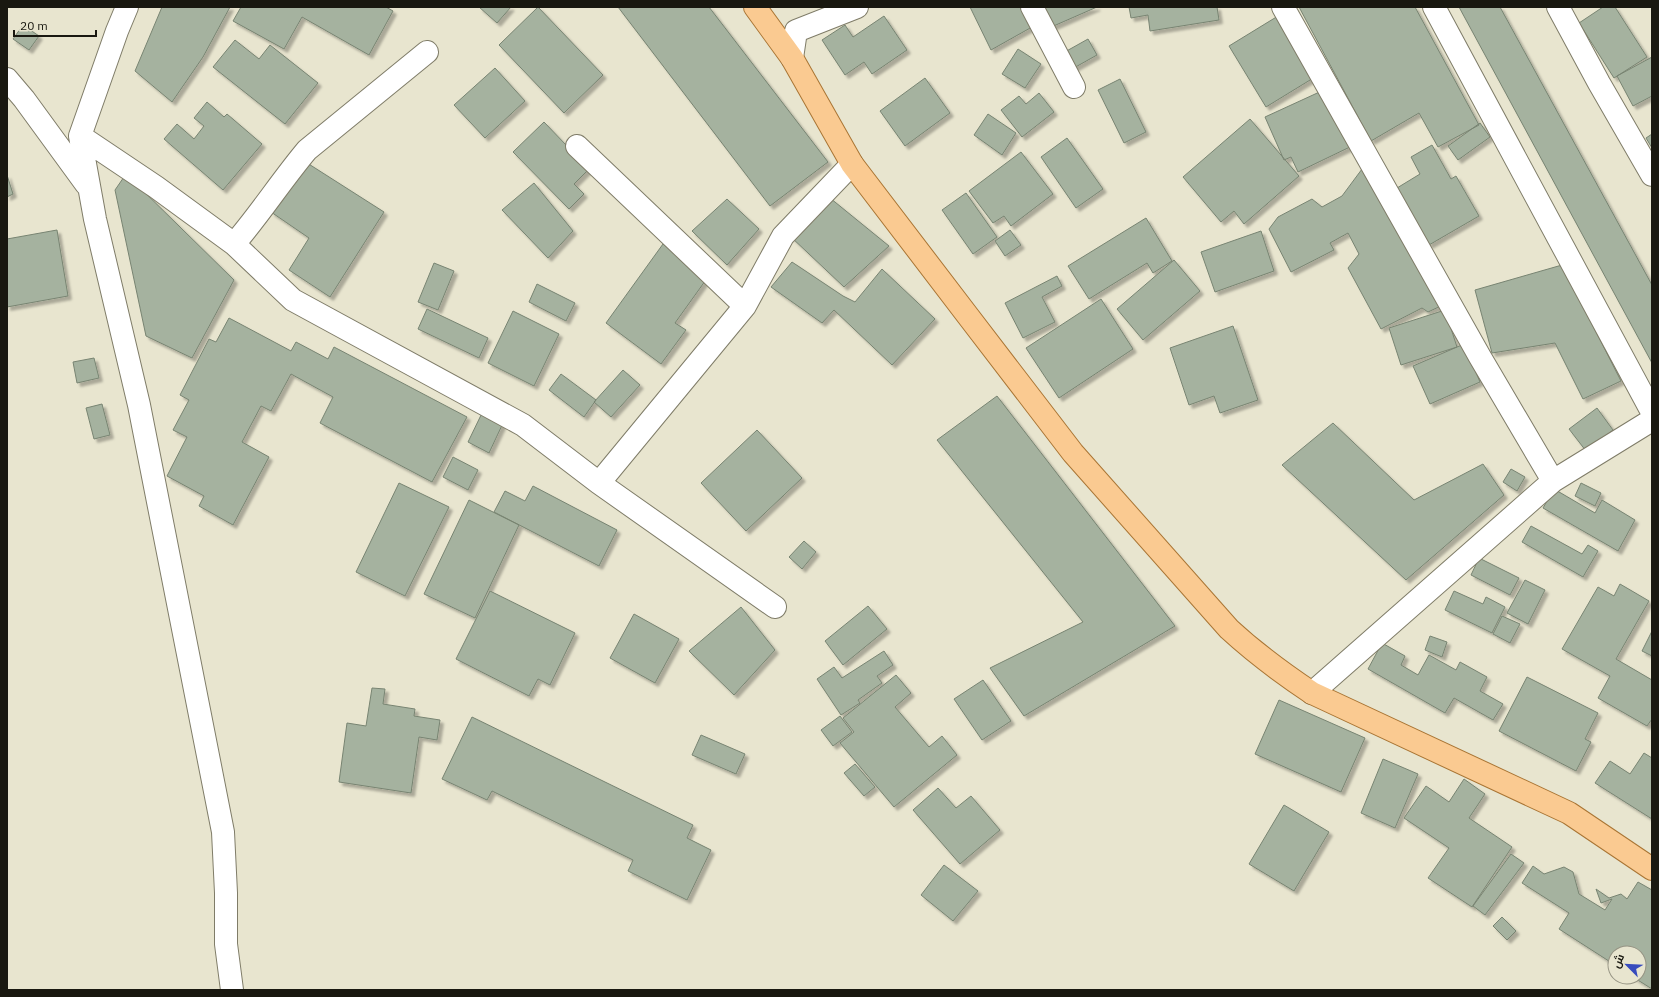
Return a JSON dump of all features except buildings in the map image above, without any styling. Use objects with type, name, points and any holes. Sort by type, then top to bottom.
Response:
[{"type":"main road","points":[[755,7],[792,58],[852,164],[1073,453],[1229,628],[1257,654],[1312,694],[1569,813],[1652,869]]},
{"type":"street","points":[[127,7],[80,136],[95,219],[140,405],[223,832],[226,892],[226,944],[232,990]]},
{"type":"street","points":[[792,58],[796,31],[857,7]]},
{"type":"street","points":[[1032,7],[1074,87]]},
{"type":"street","points":[[1283,7],[1476,350],[1553,481]]},
{"type":"street","points":[[1434,7],[1652,412]]},
{"type":"street","points":[[1558,7],[1598,83],[1652,175]]},
{"type":"street","points":[[234,244],[255,219],[307,150],[427,52]]},
{"type":"street","points":[[7,79],[24,99],[89,187]]},
{"type":"street","points":[[80,136],[156,187],[234,244],[293,300],[523,424],[599,483],[776,607]]},
{"type":"street","points":[[577,146],[745,306]]},
{"type":"street","points":[[599,483],[745,306],[783,236],[852,164]]},
{"type":"street","points":[[1312,694],[1553,481],[1652,420]]}]
